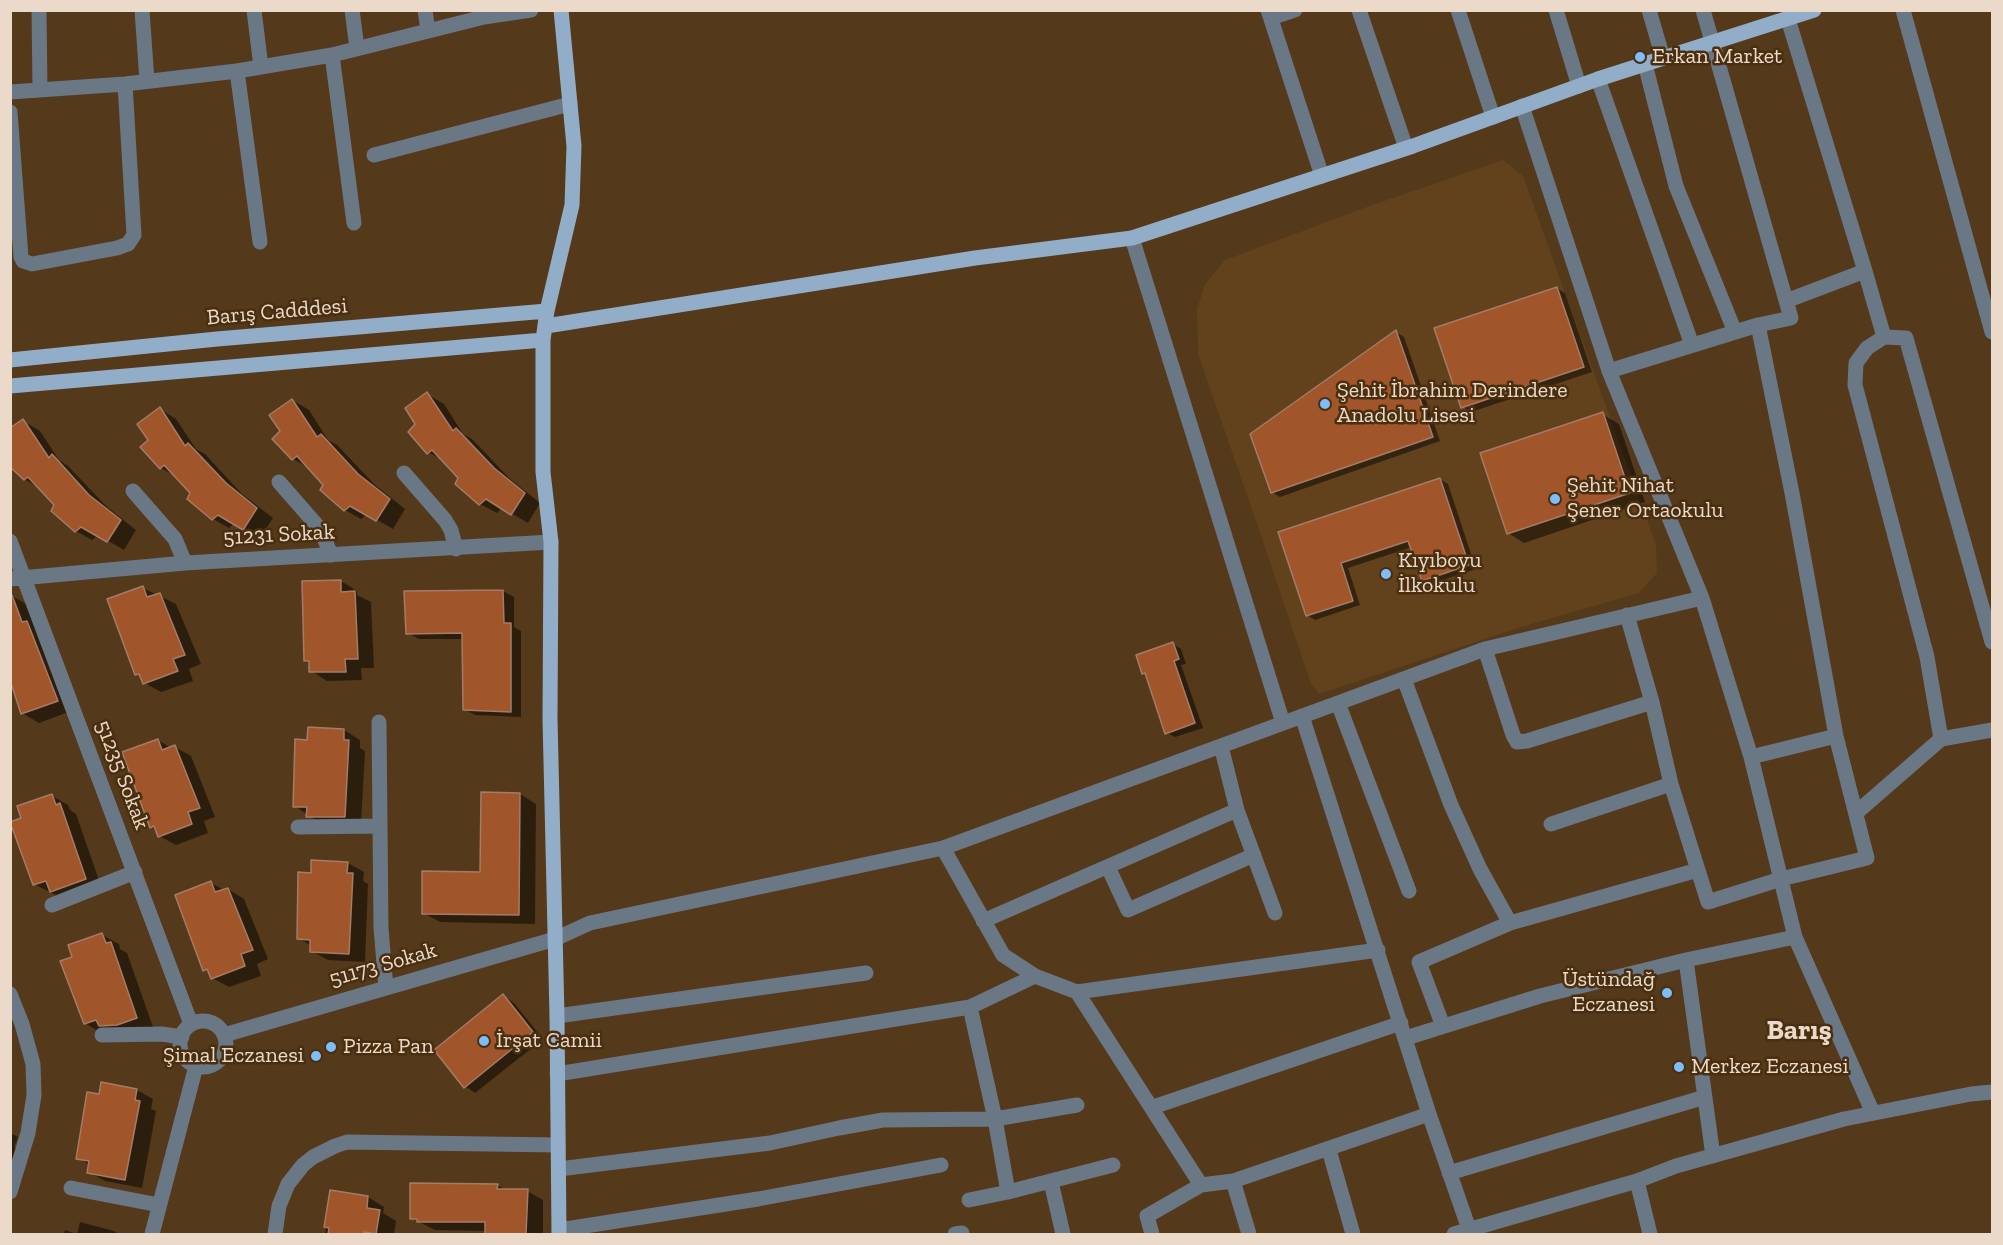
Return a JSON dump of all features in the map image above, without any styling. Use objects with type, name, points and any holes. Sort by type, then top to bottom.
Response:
[{"type":"main road","points":[[559,1232],[550,719],[551,542],[543,472],[546,326],[572,205],[574,146],[561,10]]},
{"type":"main road","points":[[10,386],[546,326],[975,258],[1132,238],[1406,148],[1598,79],[1714,44],[1814,10]]},
{"type":"main road","name":"Barış Cadddesi","points":[[10,360],[217,339],[546,326]]},
{"type":"street","points":[[39,10],[40,90]]},
{"type":"street","points":[[142,10],[147,81]]},
{"type":"street","points":[[254,10],[261,66]]},
{"type":"street","points":[[352,10],[357,48]]},
{"type":"street","points":[[424,10],[428,31]]},
{"type":"street","points":[[10,92],[125,84],[237,71],[332,55],[484,17],[531,10]]},
{"type":"street","points":[[1296,10],[1269,14],[1322,176]]},
{"type":"street","points":[[1359,10],[1406,148]]},
{"type":"street","points":[[1458,10],[1493,117]]},
{"type":"street","points":[[1556,10],[1580,86]]},
{"type":"street","points":[[1649,10],[1664,58]]},
{"type":"street","points":[[1609,371],[1758,325],[1791,318],[1703,10]]},
{"type":"street","points":[[1903,10],[1992,332]]},
{"type":"street","points":[[1788,19],[1884,337]]},
{"type":"street","points":[[332,55],[354,223]]},
{"type":"street","points":[[1645,64],[1676,186],[1735,332]]},
{"type":"street","points":[[237,71],[261,242]]},
{"type":"street","points":[[1598,79],[1692,345]]},
{"type":"street","points":[[10,112],[23,261],[32,264],[117,248],[128,244],[134,235],[125,84]]},
{"type":"street","points":[[374,155],[570,104]]},
{"type":"street","points":[[1522,106],[1609,371],[1701,598],[1750,757],[1795,937],[1873,1113]]},
{"type":"street","points":[[1132,238],[1283,723]]},
{"type":"street","points":[[1786,301],[1865,270]]},
{"type":"street","points":[[1627,615],[1652,702],[1671,784],[1708,902],[1781,879],[1867,858],[1836,736],[1792,493],[1758,325]]},
{"type":"street","points":[[1941,740],[1927,657],[1855,385],[1856,363],[1867,348],[1884,337],[1906,338],[1992,642]]},
{"type":"street","points":[[404,472],[445,520],[451,530],[456,549]]},
{"type":"street","points":[[279,482],[321,530],[331,555]]},
{"type":"street","points":[[134,491],[175,539],[185,563]]},
{"type":"street","name":"51235 Sokak","points":[[10,541],[17,579],[135,872],[186,1031]]},
{"type":"street","name":"51231 Sokak","points":[[17,579],[185,563],[551,542]]},
{"type":"street","name":"51173 Sokak","points":[[225,1035],[555,939],[590,923],[943,848],[1485,649],[1701,598]]},
{"type":"street","points":[[1485,649],[1517,742],[1527,741],[1652,702]]},
{"type":"street","points":[[1404,679],[1451,805],[1480,869],[1510,923]]},
{"type":"street","points":[[1338,703],[1409,891]]},
{"type":"street","points":[[1302,716],[1429,1114],[1469,1229]]},
{"type":"street","points":[[379,723],[381,928],[386,988]]},
{"type":"street","points":[[1856,813],[1941,740],[1992,730]]},
{"type":"street","points":[[1750,757],[1836,736]]},
{"type":"street","points":[[1221,746],[1237,810],[1275,913]]},
{"type":"street","points":[[1551,824],[1671,784]]},
{"type":"street","points":[[983,921],[1237,810]]},
{"type":"street","points":[[298,827],[380,826]]},
{"type":"street","points":[[943,848],[1003,955],[1035,976],[1077,992],[1378,950]]},
{"type":"street","points":[[1108,867],[1128,910],[1254,855]]},
{"type":"street","points":[[1443,1026],[1419,962],[1510,923],[1698,870]]},
{"type":"street","points":[[52,905],[135,872]]},
{"type":"street","points":[[1153,1107],[1403,1030],[1443,1026],[1540,996],[1686,960],[1795,937]]},
{"type":"street","points":[[1686,960],[1713,1156]]},
{"type":"street","points":[[557,1016],[866,973]]},
{"type":"street","points":[[557,1074],[970,1008],[1035,976]]},
{"type":"street","points":[[1077,992],[1201,1185]]},
{"type":"street","points":[[10,994],[22,1024],[33,1064],[34,1095],[28,1133],[10,1192]]},
{"type":"street","points":[[970,1008],[995,1119],[1008,1192]]},
{"type":"street","points":[[102,1035],[162,1034],[186,1031],[206,1021],[214,1023],[225,1035],[226,1042],[222,1058],[210,1066],[196,1066],[185,1057],[182,1051],[186,1031]]},
{"type":"street","points":[[152,1234],[196,1066]]},
{"type":"street","points":[[1454,1234],[1637,1181],[1676,1166],[1844,1119],[1971,1094],[1992,1092]]},
{"type":"street","points":[[1449,1173],[1705,1098]]},
{"type":"street","points":[[558,1168],[770,1143],[883,1120],[995,1119],[1077,1106]]},
{"type":"street","points":[[1152,1234],[1147,1216],[1201,1185],[1233,1181],[1429,1114]]},
{"type":"street","points":[[274,1234],[279,1206],[288,1184],[313,1157],[347,1142],[558,1145]]},
{"type":"street","points":[[1329,1150],[1353,1234]]},
{"type":"street","points":[[559,1232],[758,1199],[941,1165]]},
{"type":"street","points":[[969,1200],[1051,1182],[1113,1165]]},
{"type":"street","points":[[1233,1181],[1249,1234]]},
{"type":"street","points":[[1637,1181],[1650,1234]]},
{"type":"street","points":[[1051,1182],[1063,1234]]},
{"type":"street","points":[[71,1188],[159,1205]]},
{"type":"shaded area","points":[[1503,160],[1523,176],[1656,545],[1657,573],[1639,593],[1518,628],[1319,694],[1311,684],[1198,354],[1197,309],[1205,284],[1225,260],[1364,208]]},
{"type":"building","points":[[1557,287],[1584,367],[1461,408],[1434,328]]},
{"type":"building","points":[[1396,330],[1433,437],[1271,493],[1250,434]]},
{"type":"building","points":[[427,392],[453,431],[456,428],[494,468],[525,493],[511,515],[486,499],[479,505],[455,484],[458,478],[432,450],[427,454],[408,432],[415,424],[405,408]]},
{"type":"building","points":[[292,399],[317,437],[321,434],[358,474],[390,499],[376,521],[350,506],[344,511],[320,490],[323,485],[297,456],[292,460],[272,439],[280,431],[269,415]]},
{"type":"building","points":[[160,407],[185,446],[188,443],[226,483],[257,508],[243,530],[218,515],[212,520],[187,499],[190,493],[164,465],[160,469],[140,447],[148,440],[137,424]]},
{"type":"building","points":[[1603,412],[1630,493],[1507,534],[1480,453]]},
{"type":"building","points":[[23,419],[49,458],[52,454],[89,495],[121,520],[107,542],[81,527],[75,532],[51,511],[54,505],[28,477],[24,480],[10,467],[10,428]]},
{"type":"building","points":[[1440,478],[1469,565],[1422,581],[1408,541],[1341,563],[1353,601],[1306,616],[1278,532]]},
{"type":"building","points":[[341,580],[341,592],[355,591],[358,659],[345,659],[346,672],[309,672],[309,661],[304,661],[302,581]]},
{"type":"building","points":[[143,586],[147,597],[160,593],[185,655],[173,659],[178,671],[143,684],[139,674],[135,675],[107,599]]},
{"type":"building","points":[[503,590],[504,623],[511,623],[511,712],[463,710],[462,633],[406,634],[404,591]]},
{"type":"building","points":[[10,595],[12,595],[22,622],[27,621],[58,701],[21,714],[10,680]]},
{"type":"building","points":[[1173,642],[1179,659],[1174,661],[1195,723],[1165,734],[1145,673],[1142,674],[1136,655]]},
{"type":"building","points":[[308,727],[344,729],[344,740],[349,740],[345,817],[306,817],[307,807],[293,807],[295,739],[307,740]]},
{"type":"building","points":[[158,739],[162,750],[175,745],[200,808],[188,812],[192,824],[158,837],[154,826],[150,828],[122,752]]},
{"type":"building","points":[[481,792],[520,793],[519,915],[422,914],[422,871],[480,872]]},
{"type":"building","points":[[52,794],[56,805],[60,803],[86,879],[50,892],[46,881],[33,885],[10,822],[21,818],[17,806]]},
{"type":"building","points":[[311,860],[348,862],[347,873],[353,873],[349,954],[310,952],[310,940],[297,939],[298,872],[311,873]]},
{"type":"building","points":[[211,881],[215,892],[228,888],[253,950],[241,954],[245,966],[211,979],[207,969],[203,971],[175,895]]},
{"type":"building","points":[[102,933],[106,943],[111,942],[137,1018],[117,1025],[99,1026],[96,1020],[84,1024],[60,961],[72,957],[68,945]]},
{"type":"building","name":"İrşat Camii","points":[[503,994],[533,1032],[464,1088],[434,1050]]},
{"type":"building","points":[[101,1082],[137,1089],[135,1100],[140,1101],[125,1180],[87,1173],[89,1161],[76,1159],[87,1092],[99,1094]]},
{"type":"building","points":[[410,1183],[498,1184],[497,1189],[528,1189],[526,1234],[485,1234],[485,1222],[417,1222],[417,1219],[410,1219]]},
{"type":"building","points":[[330,1190],[368,1196],[367,1208],[380,1210],[376,1234],[364,1232],[364,1234],[328,1234],[329,1228],[324,1227]]},
{"type":"place","name":"Erkan Market","points":[[1640,57]]},
{"type":"place","name":"Şehit İbrahim Derindere Anadolu Lisesi","points":[[1325,404]]},
{"type":"place","name":"Şehit Nihat Şener Ortaokulu","points":[[1555,499]]},
{"type":"place","name":"Kıyıboyu İlkokulu","points":[[1386,574]]},
{"type":"place","name":"Üstündağ Eczanesi","points":[[1667,993]]},
{"type":"place","name":"İrşat Camii","points":[[484,1041]]},
{"type":"place","name":"Pizza Pan","points":[[331,1047]]},
{"type":"place","name":"Şimal Eczanesi","points":[[316,1056]]},
{"type":"place","name":"Merkez Eczanesi","points":[[1679,1067]]},
{"type":"district","name":"Barış","points":[[1799,1031]]}]
